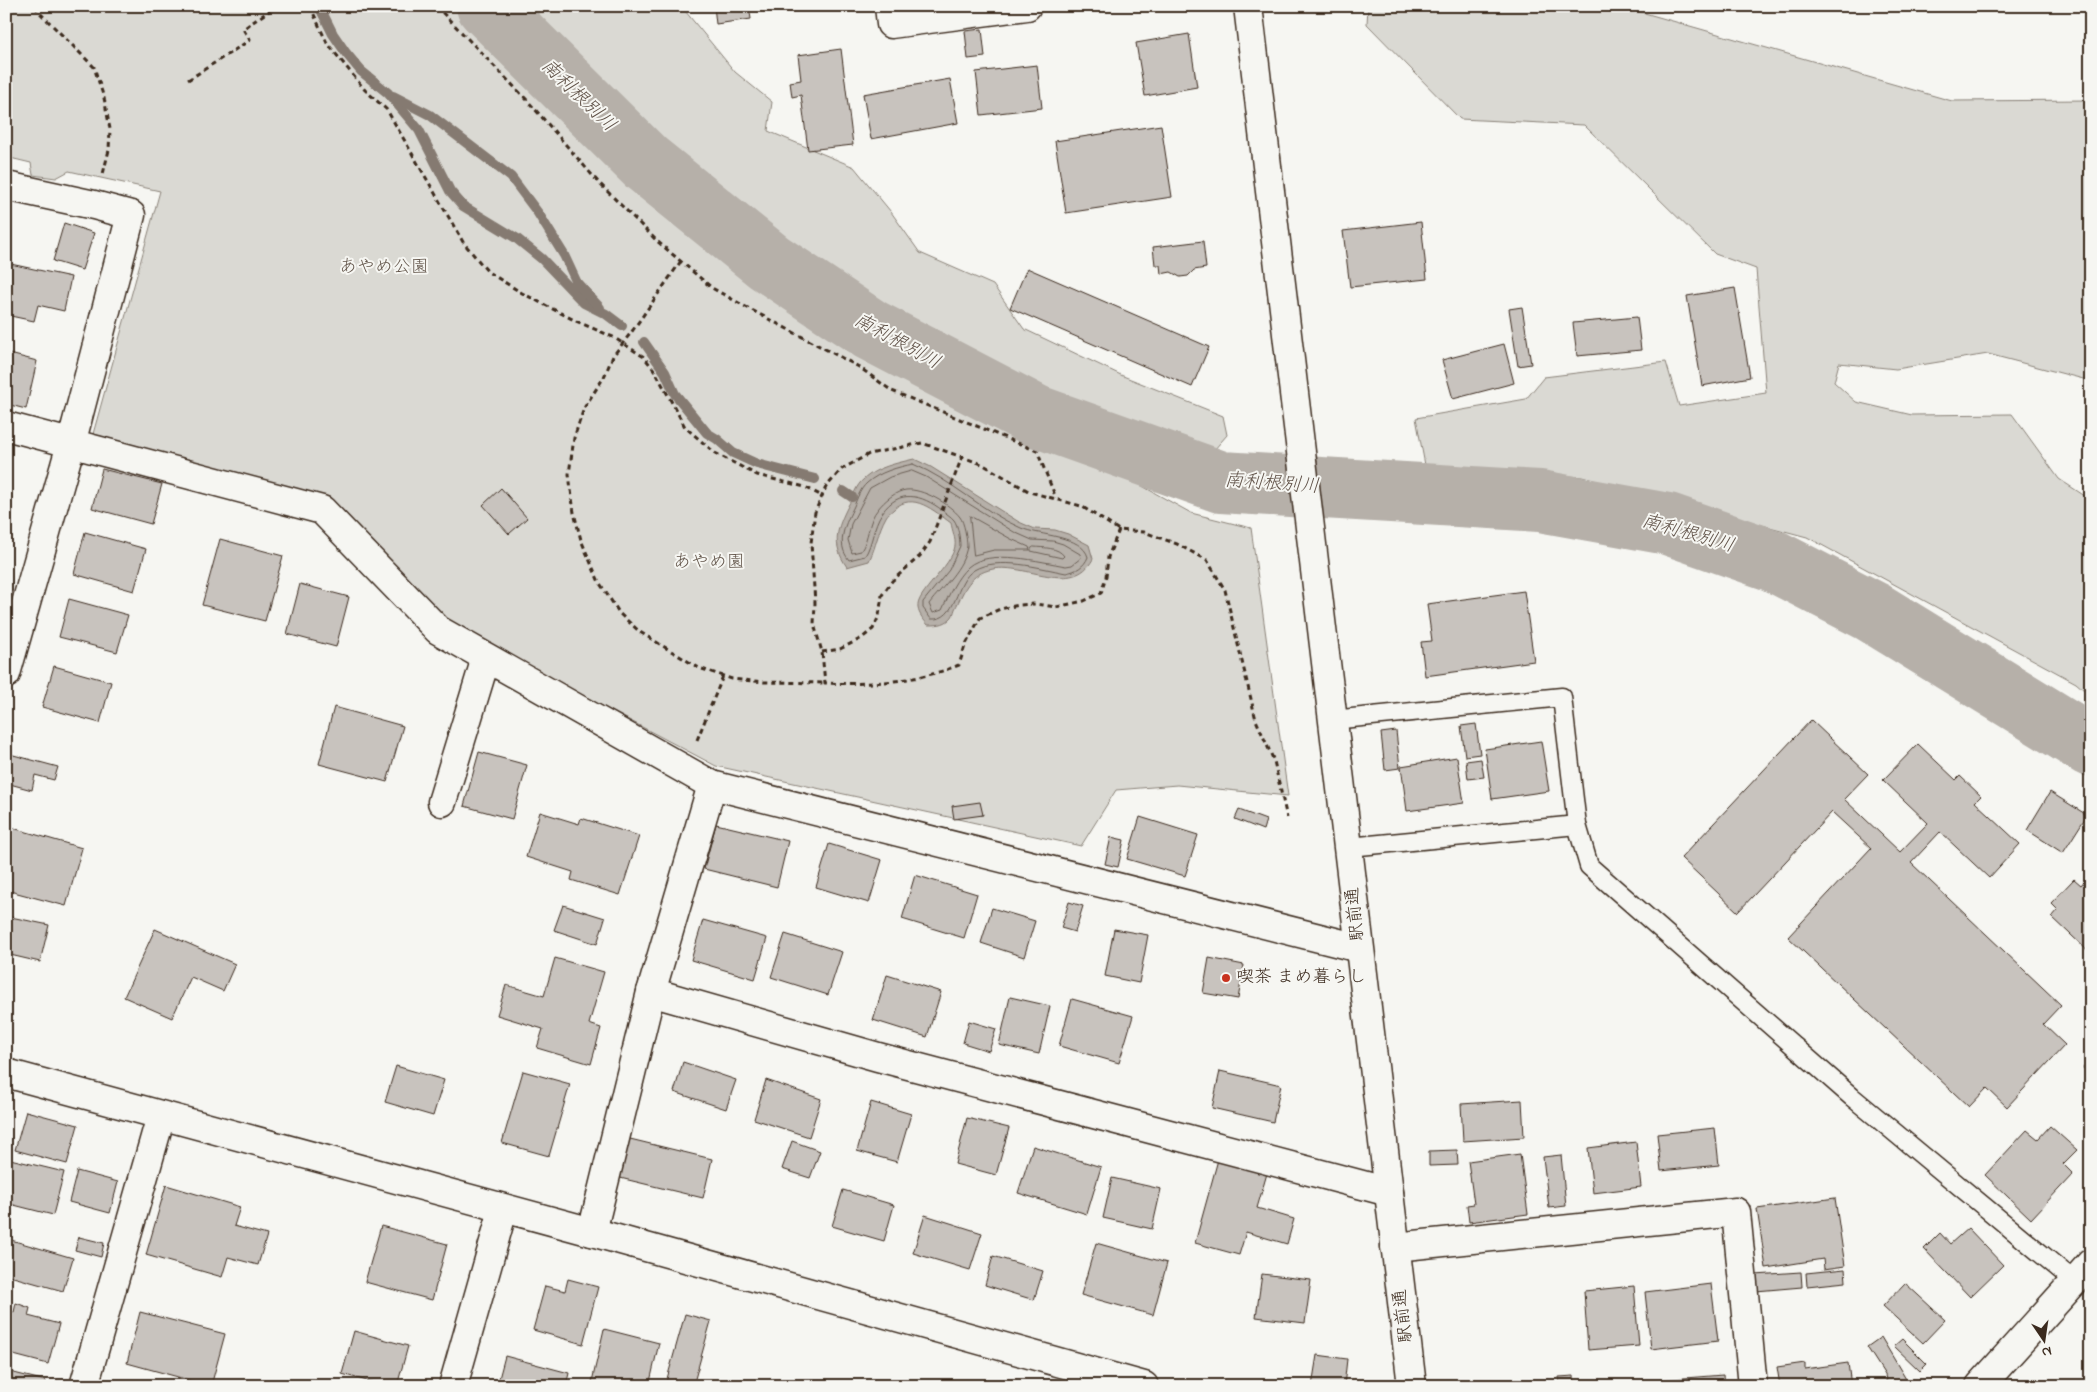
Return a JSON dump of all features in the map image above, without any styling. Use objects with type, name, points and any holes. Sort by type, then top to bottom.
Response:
[{"type":"street","points":[[889,6],[891,24],[1027,6]]},
{"type":"street","name":"駅前通","points":[[1248,6],[1412,1386]]},
{"type":"street","points":[[6,186],[131,215],[72,444],[6,674]]},
{"type":"street","points":[[6,426],[322,510],[438,630],[712,785],[1359,948]]},
{"type":"street","points":[[442,802],[486,658]]},
{"type":"street","points":[[592,1232],[651,992],[712,785]]},
{"type":"street","points":[[651,992],[878,1057],[1389,1192]]},
{"type":"street","points":[[6,1073],[502,1210],[592,1232],[1144,1386]]},
{"type":"street","points":[[84,1386],[161,1116]]},
{"type":"street","points":[[453,1386],[502,1210]]},
{"type":"street","points":[[1395,1246],[1736,1212],[1753,1386]]},
{"type":"street","points":[[1980,1386],[2082,1272]]},
{"type":"lane","points":[[1332,720],[1562,697],[1577,825],[1589,866],[1852,1096],[2082,1272]]},
{"type":"lane","points":[[1349,847],[1577,825]]},
{"type":"path","points":[[36,6],[38,11],[94,67],[104,98],[110,129],[109,150],[94,205]]},
{"type":"path","points":[[188,80],[250,40],[243,29],[276,6]]},
{"type":"path","points":[[310,6],[327,43],[365,90],[387,110],[464,242],[488,272],[522,293],[568,317],[613,337],[644,357],[655,370],[685,427],[715,453],[757,475],[805,487],[822,496]]},
{"type":"path","points":[[436,6],[527,100],[600,183],[657,241],[712,288],[859,367],[892,391],[1036,451],[1056,499]]},
{"type":"path","points":[[680,261],[634,330],[613,356],[604,377],[584,408],[574,438],[569,474],[574,513],[582,540],[599,582],[620,614],[640,632],[654,641],[699,668],[732,679],[764,682],[849,684],[899,680],[942,671],[959,665],[965,646],[980,618],[1000,609],[1019,605],[1036,604],[1056,607],[1084,601],[1101,593],[1106,577],[1108,556],[1119,530]]},
{"type":"path","points":[[825,683],[822,652],[814,624],[815,603],[811,542],[815,512],[826,487],[842,469],[869,454],[922,443],[982,464],[1030,492],[1081,506],[1119,530],[1144,532],[1177,544],[1207,560],[1225,590],[1256,720],[1274,761],[1287,818]]},
{"type":"path","points":[[822,652],[840,649],[862,638],[873,629],[880,616],[882,595],[892,581],[920,556],[930,542],[962,457]]},
{"type":"path","points":[[685,769],[723,676]]},
{"type":"green space","name":"あやめ公園","points":[[6,6],[456,6],[558,107],[471,6],[681,6],[735,72],[772,102],[768,131],[854,167],[891,212],[920,253],[993,285],[1024,329],[1123,376],[1223,416],[1227,435],[1201,465],[1064,436],[808,314],[834,333],[1009,422],[1115,471],[1191,513],[1251,528],[1288,796],[1177,785],[1116,790],[1081,846],[716,766],[447,624],[327,497],[93,434],[160,191],[69,171],[56,178],[33,175],[31,163],[6,157]]},
{"type":"green space","points":[[1368,6],[1620,6],[1952,101],[2091,100],[2091,381],[1988,354],[1896,369],[1839,363],[1834,382],[1856,402],[1912,415],[2012,414],[2059,479],[2091,500],[2091,696],[2076,683],[1807,537],[1582,477],[1425,465],[1416,418],[1526,399],[1544,377],[1666,362],[1679,406],[1766,393],[1756,269],[1715,254],[1584,125],[1460,119],[1367,24]]},
{"type":"water","points":[[914,459],[931,467],[1019,522],[1035,529],[1055,530],[1068,534],[1089,545],[1093,559],[1084,570],[1074,575],[1061,577],[1006,568],[985,571],[969,583],[953,616],[948,621],[943,624],[928,625],[919,613],[919,602],[952,554],[955,543],[951,523],[923,505],[909,502],[901,504],[887,516],[869,561],[847,567],[842,559],[837,543],[841,522],[859,484],[881,468]]},
{"type":"building","points":[[714,6],[749,6],[751,19],[716,24]]},
{"type":"building","points":[[982,29],[985,57],[968,59],[965,31]]},
{"type":"building","points":[[1189,34],[1197,87],[1145,96],[1136,43]]},
{"type":"building","points":[[841,49],[853,145],[808,150],[801,95],[792,97],[790,82],[801,80],[798,55]]},
{"type":"building","points":[[1037,65],[1042,108],[981,115],[976,72]]},
{"type":"building","points":[[950,79],[958,123],[871,139],[863,94]]},
{"type":"building","points":[[1161,125],[1172,197],[1066,213],[1055,141]]},
{"type":"building","points":[[1421,222],[1427,279],[1350,287],[1343,231]]},
{"type":"building","points":[[64,223],[94,233],[82,270],[53,261]]},
{"type":"building","points":[[1203,241],[1206,268],[1194,270],[1188,276],[1180,277],[1171,272],[1161,274],[1160,265],[1155,265],[1153,247]]},
{"type":"building","points":[[6,263],[71,277],[64,311],[38,305],[34,321],[6,315]]},
{"type":"building","points":[[1027,268],[1209,347],[1192,387],[1010,308]]},
{"type":"building","points":[[1735,288],[1750,377],[1702,386],[1687,296]]},
{"type":"building","points":[[1522,307],[1531,364],[1518,366],[1509,309]]},
{"type":"building","points":[[1637,317],[1641,350],[1577,356],[1573,323]]},
{"type":"building","points":[[1504,344],[1514,383],[1453,399],[1442,360]]},
{"type":"building","points":[[6,353],[37,361],[26,409],[6,404]]},
{"type":"building","points":[[102,469],[162,484],[151,524],[92,508]]},
{"type":"building","points":[[501,488],[527,518],[509,534],[483,505]]},
{"type":"building","points":[[85,532],[146,549],[134,591],[74,574]]},
{"type":"building","points":[[220,539],[283,556],[265,621],[202,605]]},
{"type":"building","points":[[300,584],[349,597],[336,647],[287,634]]},
{"type":"building","points":[[1524,591],[1534,661],[1425,676],[1421,642],[1432,641],[1427,604]]},
{"type":"building","points":[[69,599],[128,615],[117,652],[59,637]]},
{"type":"building","points":[[54,666],[111,682],[100,723],[42,707]]},
{"type":"building","points":[[334,707],[403,726],[387,782],[319,764]]},
{"type":"building","points":[[1811,720],[1868,774],[1844,799],[1900,852],[1928,823],[1883,780],[1918,744],[1956,780],[1960,776],[1981,796],[1975,802],[2020,844],[1989,878],[1940,832],[1911,863],[2061,1005],[2043,1024],[2065,1045],[2007,1107],[1987,1088],[1969,1107],[1788,937],[1871,848],[1832,812],[1738,912],[1681,858]]},
{"type":"building","points":[[1476,724],[1480,754],[1465,756],[1461,726]]},
{"type":"building","points":[[1396,731],[1400,768],[1385,770],[1381,733]]},
{"type":"building","points":[[1541,741],[1549,791],[1492,799],[1485,749]]},
{"type":"building","points":[[479,752],[527,765],[512,819],[464,806]]},
{"type":"building","points":[[6,753],[58,767],[54,780],[35,775],[32,790],[6,783]]},
{"type":"building","points":[[1457,757],[1464,803],[1407,811],[1401,766]]},
{"type":"building","points":[[1481,759],[1484,777],[1468,779],[1466,761]]},
{"type":"building","points":[[2050,792],[2087,815],[2063,853],[2027,830]]},
{"type":"building","points":[[980,802],[983,815],[954,819],[952,806]]},
{"type":"building","points":[[1239,810],[1266,820],[1263,830],[1235,819]]},
{"type":"building","points":[[540,812],[579,824],[581,818],[639,836],[620,895],[571,880],[573,872],[526,857]]},
{"type":"building","points":[[1140,817],[1198,835],[1185,876],[1127,859]]},
{"type":"building","points":[[716,824],[788,841],[777,887],[704,869]]},
{"type":"building","points":[[6,826],[82,848],[66,906],[6,890]]},
{"type":"building","points":[[1111,837],[1124,840],[1118,867],[1105,864]]},
{"type":"building","points":[[829,844],[882,860],[869,903],[816,887]]},
{"type":"building","points":[[915,875],[977,894],[964,938],[902,919]]},
{"type":"building","points":[[2087,878],[2091,881],[2091,950],[2089,952],[2052,917],[2058,910],[2051,903],[2074,879],[2081,885]]},
{"type":"building","points":[[1069,902],[1083,906],[1075,932],[1061,928]]},
{"type":"building","points":[[563,905],[605,918],[597,944],[554,930]]},
{"type":"building","points":[[992,908],[1035,921],[1024,957],[981,943]]},
{"type":"building","points":[[6,916],[49,925],[40,962],[6,954]]},
{"type":"building","points":[[703,920],[767,938],[755,979],[691,960]]},
{"type":"building","points":[[155,929],[235,964],[223,991],[191,977],[172,1018],[124,997]]},
{"type":"building","points":[[1114,929],[1148,935],[1139,983],[1105,976]]},
{"type":"building","points":[[785,934],[842,952],[828,995],[771,977]]},
{"type":"building","points":[[555,958],[604,972],[589,1024],[601,1028],[591,1064],[537,1048],[543,1029],[497,1015],[506,985],[544,996]]},
{"type":"building","points":[[1209,958],[1244,965],[1238,999],[1203,993]]},
{"type":"building","points":[[887,975],[941,992],[927,1037],[873,1020]]},
{"type":"building","points":[[1010,997],[1050,1006],[1039,1054],[999,1045]]},
{"type":"building","points":[[1072,999],[1133,1016],[1119,1063],[1059,1046]]},
{"type":"building","points":[[969,1021],[996,1029],[989,1051],[963,1043]]},
{"type":"building","points":[[2091,1059],[2091,1075],[2083,1068]]},
{"type":"building","points":[[683,1062],[736,1080],[726,1109],[674,1092]]},
{"type":"building","points":[[396,1066],[444,1080],[433,1116],[385,1102]]},
{"type":"building","points":[[523,1071],[570,1084],[549,1156],[502,1143]]},
{"type":"building","points":[[1220,1071],[1281,1085],[1273,1122],[1212,1108]]},
{"type":"building","points":[[766,1080],[821,1099],[809,1137],[754,1119]]},
{"type":"building","points":[[1522,1100],[1524,1137],[1463,1141],[1461,1104]]},
{"type":"building","points":[[871,1102],[911,1114],[897,1162],[857,1151]]},
{"type":"building","points":[[26,1111],[78,1125],[67,1164],[15,1150]]},
{"type":"building","points":[[967,1118],[1009,1128],[996,1175],[955,1164]]},
{"type":"building","points":[[2050,1126],[2077,1150],[2063,1164],[2073,1174],[2031,1219],[1985,1175],[2027,1130],[2038,1139]]},
{"type":"building","points":[[1715,1128],[1719,1165],[1661,1171],[1657,1134]]},
{"type":"building","points":[[626,1138],[712,1159],[703,1198],[616,1177]]},
{"type":"building","points":[[792,1141],[820,1151],[810,1178],[782,1169]]},
{"type":"building","points":[[1636,1142],[1641,1187],[1593,1193],[1588,1148]]},
{"type":"building","points":[[1033,1146],[1101,1167],[1087,1214],[1018,1193]]},
{"type":"building","points":[[1457,1150],[1458,1165],[1429,1166],[1429,1151]]},
{"type":"building","points":[[1520,1154],[1528,1214],[1469,1222],[1467,1205],[1474,1204],[1468,1161]]},
{"type":"building","points":[[1561,1155],[1566,1206],[1549,1208],[1543,1157]]},
{"type":"building","points":[[1219,1156],[1268,1170],[1257,1208],[1294,1219],[1287,1244],[1246,1232],[1239,1255],[1195,1243]]},
{"type":"building","points":[[6,1158],[64,1172],[53,1215],[6,1203]]},
{"type":"building","points":[[77,1171],[118,1182],[110,1213],[69,1202]]},
{"type":"building","points":[[1112,1178],[1161,1189],[1152,1229],[1103,1218]]},
{"type":"building","points":[[166,1185],[240,1207],[234,1226],[267,1235],[258,1265],[228,1257],[222,1277],[146,1255]]},
{"type":"building","points":[[843,1190],[894,1205],[884,1241],[832,1226]]},
{"type":"building","points":[[1835,1198],[1845,1266],[1824,1269],[1823,1259],[1766,1268],[1757,1209]]},
{"type":"building","points":[[925,1215],[982,1233],[970,1270],[913,1253]]},
{"type":"building","points":[[381,1226],[447,1244],[432,1300],[365,1282]]},
{"type":"building","points":[[1968,1228],[2003,1265],[1970,1297],[1924,1249],[1940,1233],[1950,1244]]},
{"type":"building","points":[[79,1237],[104,1243],[101,1257],[75,1250]]},
{"type":"building","points":[[11,1240],[73,1258],[63,1291],[6,1275],[6,1256]]},
{"type":"building","points":[[1096,1243],[1167,1263],[1153,1315],[1081,1295]]},
{"type":"building","points":[[993,1256],[1043,1271],[1034,1300],[985,1285]]},
{"type":"building","points":[[1845,1269],[1846,1282],[1807,1286],[1806,1273]]},
{"type":"building","points":[[1801,1272],[1802,1287],[1756,1291],[1755,1275]]},
{"type":"building","points":[[1262,1274],[1311,1280],[1305,1323],[1256,1317]]},
{"type":"building","points":[[568,1279],[598,1287],[583,1344],[533,1330],[545,1286],[565,1291]]},
{"type":"building","points":[[1905,1283],[1945,1320],[1923,1343],[1883,1306]]},
{"type":"building","points":[[1711,1284],[1718,1341],[1651,1349],[1645,1292]]},
{"type":"building","points":[[1634,1286],[1639,1346],[1588,1350],[1584,1291]]},
{"type":"building","points":[[16,1303],[30,1308],[28,1316],[59,1324],[48,1364],[6,1353],[6,1310],[14,1312]]},
{"type":"building","points":[[140,1312],[225,1334],[211,1386],[127,1363]]},
{"type":"building","points":[[685,1314],[711,1321],[693,1386],[665,1386]]},
{"type":"building","points":[[604,1329],[659,1343],[649,1386],[591,1386]]},
{"type":"building","points":[[354,1331],[408,1346],[397,1386],[385,1386],[342,1374]]},
{"type":"building","points":[[1881,1337],[1910,1386],[1887,1386],[1885,1375],[1867,1347]]},
{"type":"building","points":[[1902,1339],[1927,1364],[1920,1371],[1894,1346]]},
{"type":"building","points":[[1317,1355],[1347,1359],[1344,1386],[1312,1386]]},
{"type":"building","points":[[505,1356],[569,1373],[566,1386],[497,1386]]},
{"type":"building","points":[[1805,1363],[1805,1369],[1848,1363],[1851,1386],[1780,1386],[1777,1367]]},
{"type":"building","points":[[6,1371],[46,1381],[45,1386],[6,1386]]},
{"type":"building","points":[[1723,1375],[1724,1386],[1660,1386],[1659,1380]]},
{"type":"building","points":[[1574,1376],[1575,1386],[1559,1386],[1559,1377]]},
{"type":"waterway","points":[[319,6],[333,34],[346,53],[361,71],[388,93],[419,130],[450,191],[463,206],[516,238],[542,259],[584,303],[606,314],[622,326]]},
{"type":"waterway","name":"南利根別川","points":[[487,6],[646,163],[769,262],[871,330],[1036,416],[1221,482],[1540,501],[1668,524],[1774,561],[1873,612],[2091,746]]},
{"type":"waterway","points":[[393,96],[430,115],[511,177],[538,213],[564,255],[577,283],[600,308]]},
{"type":"waterway","points":[[644,342],[665,372],[675,394],[707,433],[733,453],[757,464],[815,479]]},
{"type":"waterway","points":[[843,491],[852,497]]},
{"type":"place","name":"喫茶 まめ暮らし","points":[[1226,978]]},
{"type":"park label","name":"あやめ園","points":[[709,563]]}]
